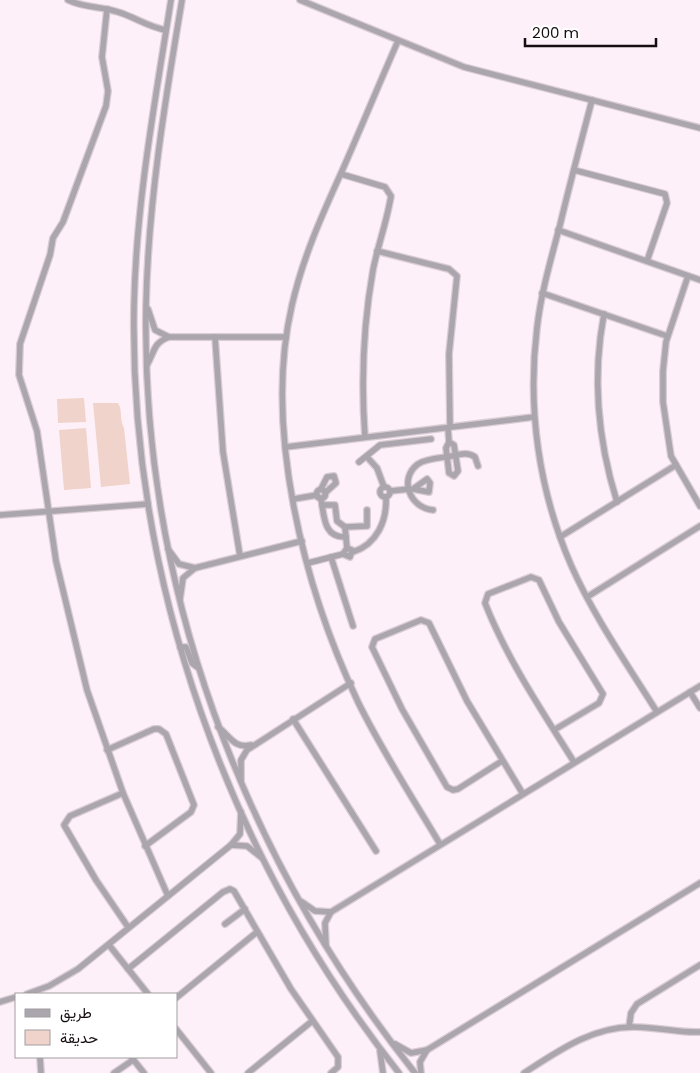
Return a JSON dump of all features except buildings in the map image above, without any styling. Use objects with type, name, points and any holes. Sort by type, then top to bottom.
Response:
[{"type":"street","points":[[68,0],[82,6],[120,12],[145,25],[166,30]]},
{"type":"street","points":[[171,0],[140,202],[134,303],[137,412],[148,504],[170,610],[180,647],[209,733],[241,811],[264,860],[324,967],[378,1046],[399,1073]]},
{"type":"street","points":[[183,0],[153,194],[146,304],[146,366],[154,468],[167,548],[179,602],[197,667],[218,727],[241,782],[300,900],[326,947],[391,1042],[415,1073]]},
{"type":"street","points":[[300,0],[464,67],[700,128]]},
{"type":"street","points":[[107,9],[102,57],[108,91],[106,106],[63,222],[53,238],[50,255],[18,352],[20,383],[38,437],[47,512],[66,609],[87,690],[123,793],[168,896]]},
{"type":"street","points":[[398,41],[341,174],[322,212],[305,258],[286,336],[281,399],[286,447],[302,541],[329,629],[373,731],[440,844]]},
{"type":"street","points":[[592,100],[542,293],[534,358],[534,417],[540,464],[560,537],[587,597],[657,712]]},
{"type":"street","points":[[574,170],[656,190],[666,196],[665,208],[647,261]]},
{"type":"street","points":[[341,174],[385,187],[390,192],[390,199],[377,250],[364,343],[365,438]]},
{"type":"street","points":[[558,230],[700,280]]},
{"type":"street","points":[[377,250],[450,269],[457,276],[449,354],[449,442],[446,446],[449,473],[454,476],[458,472],[456,455],[454,445],[449,442]]},
{"type":"street","points":[[688,276],[667,336],[663,360],[663,402],[666,435],[676,466],[700,506]]},
{"type":"street","points":[[542,293],[667,336]]},
{"type":"street","points":[[146,304],[155,330],[169,337]]},
{"type":"street","points":[[604,314],[598,358],[598,402],[605,460],[617,502]]},
{"type":"street","points":[[146,366],[154,346],[160,340],[169,337],[286,336]]},
{"type":"street","points":[[215,337],[222,452],[240,556]]},
{"type":"street","points":[[286,447],[534,417]]},
{"type":"street","points":[[359,462],[367,457],[375,448],[383,445],[431,439]]},
{"type":"street","points":[[432,510],[418,505],[411,489],[410,474],[417,465],[424,461],[456,455],[471,455],[476,459],[478,466]]},
{"type":"street","points":[[343,554],[348,557],[353,552],[369,544],[378,532],[384,518],[388,494],[377,468],[367,457]]},
{"type":"street","points":[[560,537],[676,466]]},
{"type":"street","points":[[388,494],[411,489]]},
{"type":"street","points":[[294,499],[321,494],[328,529],[337,536],[346,537]]},
{"type":"street","points":[[0,515],[148,504]]},
{"type":"street","points":[[322,505],[335,505],[337,521],[345,527],[367,526],[367,510]]},
{"type":"street","points":[[587,597],[700,526]]},
{"type":"street","points":[[308,563],[343,554],[347,548],[345,527]]},
{"type":"street","points":[[179,602],[183,578],[195,568],[302,541]]},
{"type":"street","points":[[167,548],[180,564],[195,568]]},
{"type":"street","points":[[347,548],[353,552]]},
{"type":"street","points":[[331,557],[353,626]]},
{"type":"street","points":[[554,730],[603,697],[559,622],[542,588],[534,580],[523,580],[496,591],[488,599],[488,610],[514,662],[554,730],[574,762]]},
{"type":"street","points":[[170,610],[175,616],[179,628],[183,630],[186,628]]},
{"type":"street","points":[[502,761],[462,786],[452,787],[444,780],[413,728],[376,654],[372,642],[382,635],[425,620],[460,688],[523,794]]},
{"type":"street","points":[[180,647],[186,647],[192,663],[197,667]]},
{"type":"street","points":[[241,782],[242,757],[253,745],[351,683]]},
{"type":"street","points":[[300,900],[315,912],[331,912],[700,686]]},
{"type":"street","points":[[690,692],[700,708]]},
{"type":"street","points":[[294,719],[376,851]]},
{"type":"street","points":[[218,727],[238,745],[253,745]]},
{"type":"street","points":[[107,750],[156,728],[162,730],[168,738],[194,808],[146,846]]},
{"type":"street","points":[[123,793],[68,817],[65,822],[67,832],[128,927]]},
{"type":"street","points":[[34,993],[64,978],[109,945],[128,927],[232,846],[240,834],[241,811]]},
{"type":"street","points":[[232,846],[247,846],[264,860]]},
{"type":"street","points":[[391,1042],[411,1053],[427,1050],[700,883]]},
{"type":"street","points":[[128,969],[219,896],[230,893],[238,898],[311,1022],[340,1062],[331,1072]]},
{"type":"street","points":[[225,924],[244,909]]},
{"type":"street","points":[[326,947],[324,927],[331,912]]},
{"type":"street","points":[[178,996],[257,932]]},
{"type":"street","points":[[109,945],[147,993]]},
{"type":"street","points":[[629,1027],[631,1013],[637,1004],[700,965]]},
{"type":"street","points":[[0,1002],[15,997]]},
{"type":"street","points":[[248,1073],[311,1022]]},
{"type":"street","points":[[524,1073],[585,1037],[607,1030],[629,1027],[700,1032]]},
{"type":"street","points":[[178,1032],[211,1073]]},
{"type":"street","points":[[378,1046],[383,1062],[383,1073]]},
{"type":"street","points":[[421,1073],[421,1059],[427,1050]]},
{"type":"street","points":[[40,1058],[41,1073]]},
{"type":"street","points":[[114,1073],[132,1058],[144,1073]]},
{"type":"green space","points":[[84,398],[86,422],[58,423],[57,399]]},
{"type":"green space","points":[[93,403],[118,403],[124,428],[130,484],[101,487]]},
{"type":"green space","points":[[86,428],[91,488],[64,490],[59,430]]}]
